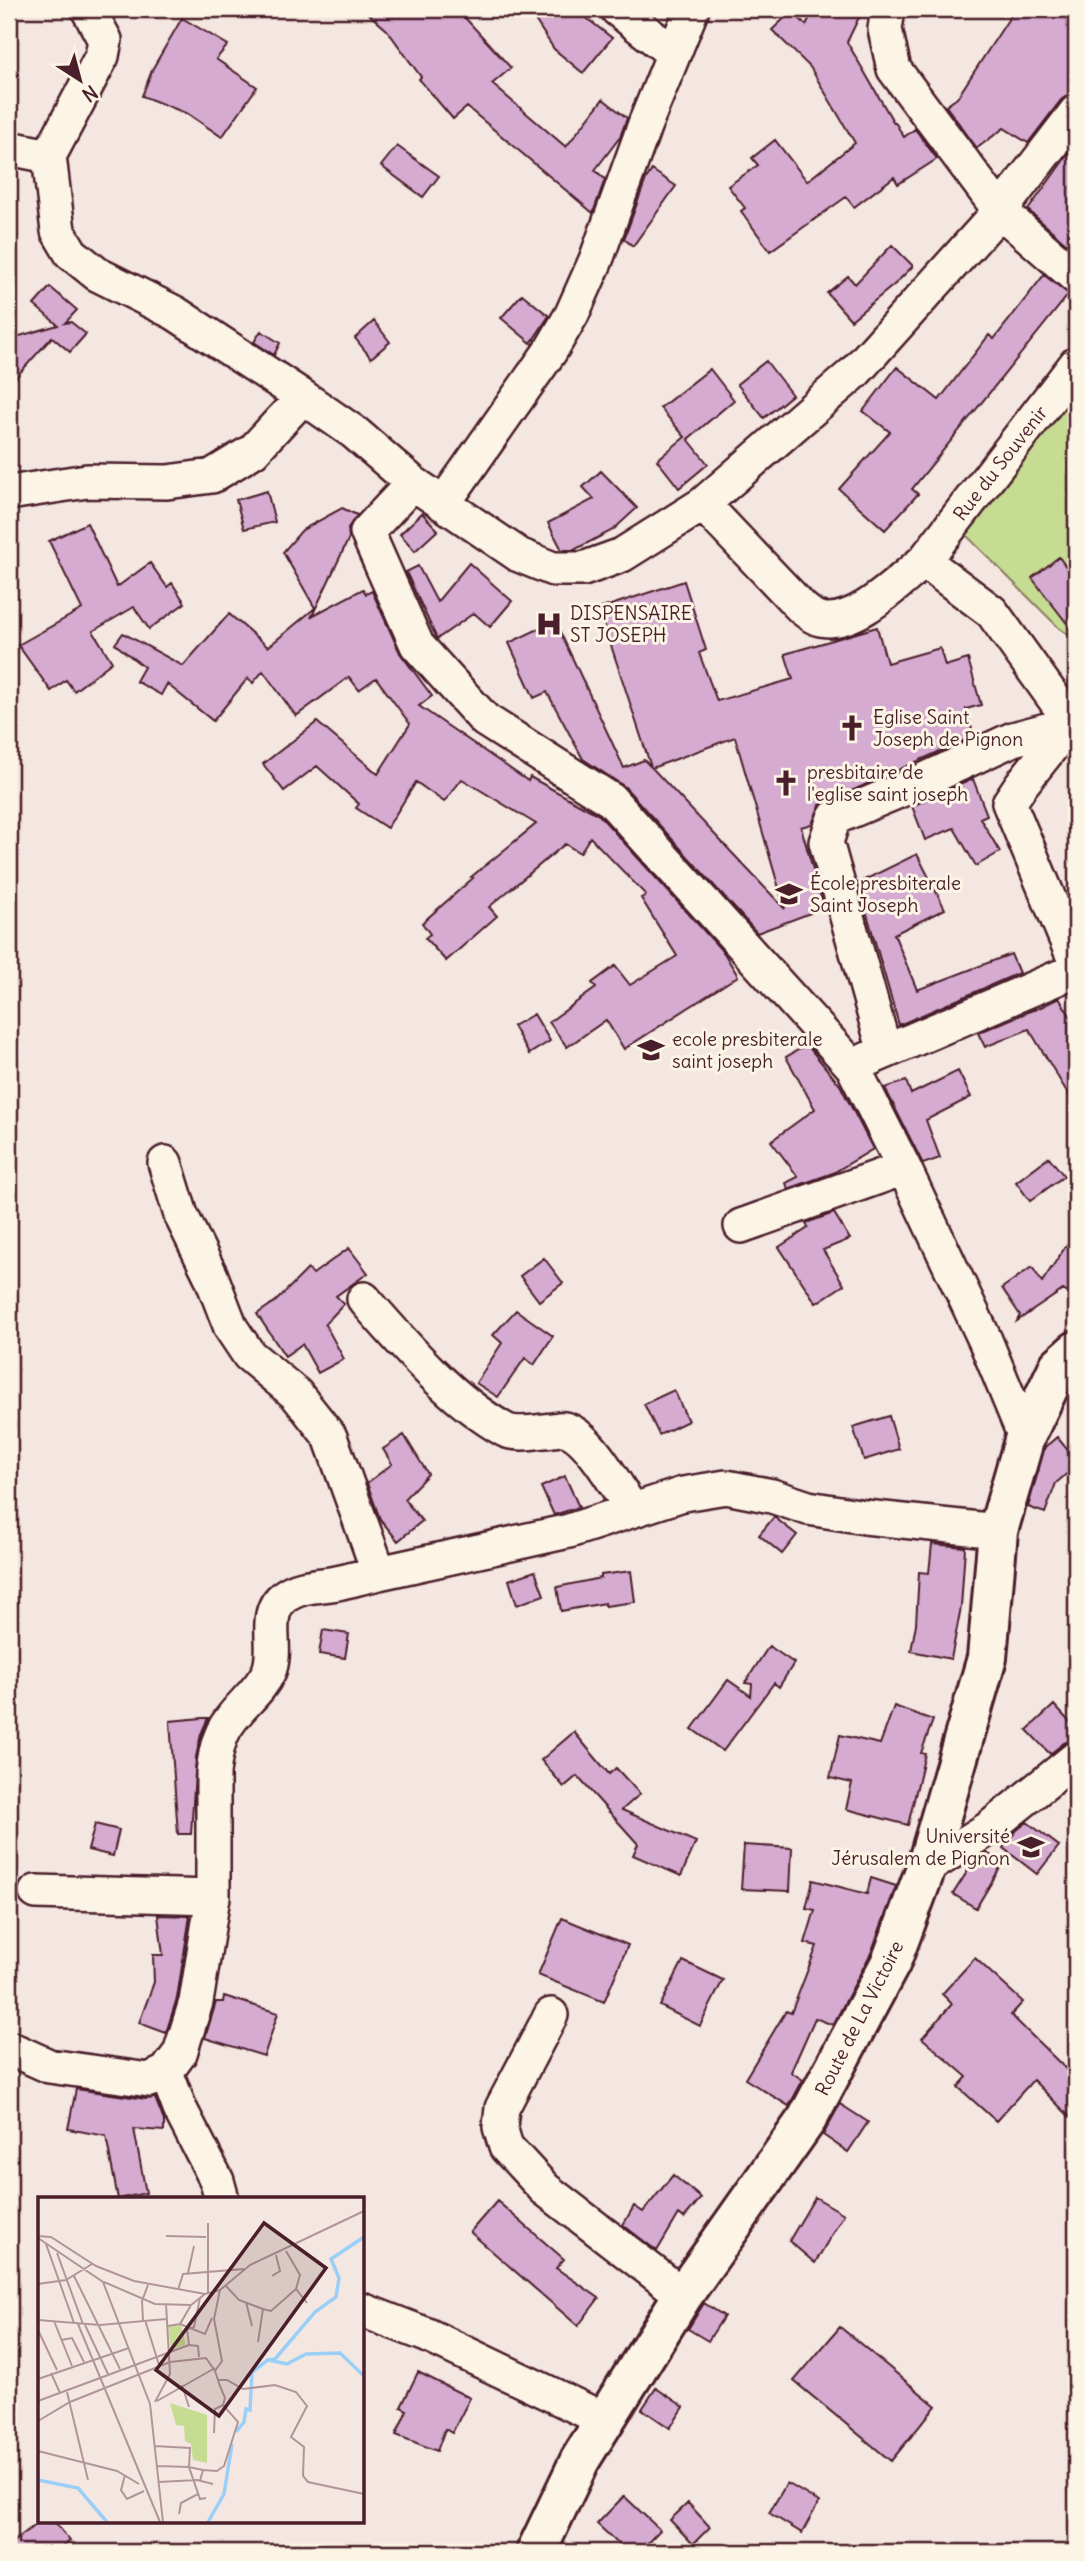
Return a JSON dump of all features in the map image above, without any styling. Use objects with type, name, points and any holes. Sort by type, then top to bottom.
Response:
[{"type":"street","points":[[88,9],[106,40],[102,57],[50,156],[58,231],[71,253],[97,274],[175,313],[303,397],[355,433],[413,483],[519,555],[553,569],[583,569],[622,555],[703,504],[855,372],[1000,211],[1076,112]]},
{"type":"street","points":[[617,9],[673,53]]},
{"type":"street","points":[[443,504],[551,350],[572,314],[596,260],[645,124],[692,9]]},
{"type":"street","points":[[888,9],[885,29],[894,69],[1000,211],[1076,277]]},
{"type":"street","points":[[9,148],[50,156]]},
{"type":"street","name":"Rue du Souvenir","points":[[703,504],[802,608],[819,619],[839,620],[860,612],[924,562],[1076,364]]},
{"type":"street","points":[[9,494],[87,481],[167,482],[212,475],[253,451],[303,397]]},
{"type":"street","points":[[413,483],[367,532],[417,645],[485,720],[611,800],[853,1067],[985,1340],[1026,1437]]},
{"type":"street","points":[[924,562],[992,612],[1074,722]]},
{"type":"street","points":[[1074,722],[1009,803],[1076,963]]},
{"type":"street","points":[[885,1052],[826,842],[834,818],[1013,739],[1074,722]]},
{"type":"street","points":[[853,1067],[1076,970]]},
{"type":"street","points":[[165,1163],[181,1215],[211,1276],[231,1328],[249,1355],[296,1394],[330,1437],[379,1573]]},
{"type":"street","points":[[741,1226],[904,1168]]},
{"type":"street","points":[[364,1299],[397,1337],[461,1399],[489,1421],[510,1433],[564,1429],[579,1437],[592,1450],[632,1510]]},
{"type":"street","name":"Route de La Victoire","points":[[536,2552],[580,2460],[683,2295],[807,2119],[891,1962],[926,1868],[987,1658],[998,1531],[1026,1437],[1059,1366],[1076,1351]]},
{"type":"street","points":[[9,2048],[49,2066],[149,2080],[166,2072],[180,2053],[196,2002],[214,1897],[215,1754],[228,1723],[260,1686],[269,1670],[273,1655],[272,1616],[278,1602],[299,1589],[338,1583],[569,1531],[683,1494],[726,1487],[772,1496],[808,1508],[998,1531]]},
{"type":"street","points":[[926,1868],[988,1829],[1076,1758]]},
{"type":"street","points":[[36,1892],[214,1897]]},
{"type":"street","points":[[551,2015],[502,2108],[500,2127],[506,2147],[545,2189],[683,2295]]},
{"type":"street","points":[[166,2072],[180,2109],[217,2180],[221,2197]]},
{"type":"street","points":[[364,2311],[427,2335],[605,2420]]},
{"type":"green space","points":[[1076,388],[1076,640],[1059,628],[962,531]]},
{"type":"building","points":[[363,9],[457,9],[511,68],[492,84],[566,147],[603,99],[627,118],[620,137],[595,170],[605,179],[593,213],[467,107],[453,119],[419,79],[421,77],[387,30]]},
{"type":"building","points":[[528,9],[575,9],[612,38],[583,73],[554,49]]},
{"type":"building","points":[[814,9],[863,9],[847,42],[904,137],[915,129],[937,159],[898,184],[894,177],[854,207],[846,197],[770,251],[741,211],[745,208],[728,186],[758,165],[752,158],[775,140],[807,181],[855,143],[810,67],[772,30],[792,11],[806,25]]},
{"type":"building","points":[[1015,9],[1045,14],[1047,9],[1059,9],[1076,17],[1076,93],[1061,100],[1028,143],[1004,128],[977,148],[946,106],[957,98]]},
{"type":"building","points":[[182,18],[228,45],[216,59],[257,87],[222,137],[188,114],[142,96],[153,68]]},
{"type":"building","points":[[1076,143],[1076,252],[1028,210]]},
{"type":"building","points":[[397,146],[439,176],[423,197],[381,166]]},
{"type":"building","points":[[652,170],[676,186],[633,246],[624,239],[646,179]]},
{"type":"building","points":[[892,245],[913,266],[851,320],[827,293],[848,276],[855,284]]},
{"type":"building","points":[[1044,275],[1069,294],[912,489],[918,494],[885,530],[839,489],[890,432],[863,411],[897,367],[939,400],[989,335],[994,339]]},
{"type":"building","points":[[50,287],[77,310],[65,323],[71,322],[86,334],[70,352],[52,337],[9,385],[9,339],[58,325],[34,305]]},
{"type":"building","points":[[522,294],[549,316],[531,343],[501,318]]},
{"type":"building","points":[[374,321],[390,342],[371,358],[355,338]]},
{"type":"building","points":[[261,331],[280,343],[274,355],[254,342]]},
{"type":"building","points":[[766,361],[792,395],[764,418],[737,384]]},
{"type":"building","points":[[710,369],[734,400],[688,439],[708,464],[679,488],[657,460],[685,437],[660,408]]},
{"type":"building","points":[[601,471],[637,508],[613,530],[574,550],[562,550],[548,523],[594,499],[583,487]]},
{"type":"building","points":[[267,491],[275,522],[244,529],[236,500]]},
{"type":"building","points":[[342,508],[357,515],[348,528],[349,538],[312,616],[363,589],[366,594],[372,591],[400,653],[432,696],[419,706],[528,781],[530,777],[599,815],[724,953],[738,976],[624,1049],[606,1020],[567,1047],[549,1022],[596,988],[592,983],[615,966],[630,985],[677,956],[641,898],[646,895],[590,837],[580,853],[565,844],[489,907],[497,916],[446,961],[425,938],[430,934],[422,923],[473,878],[471,877],[536,824],[462,779],[444,802],[416,782],[387,828],[356,808],[359,804],[317,766],[284,791],[263,764],[317,722],[378,774],[410,724],[376,678],[359,690],[349,677],[296,716],[263,671],[253,683],[248,678],[213,721],[167,684],[161,695],[136,681],[144,667],[115,644],[123,633],[183,666],[229,614],[268,647],[315,608],[283,552],[302,530]]},
{"type":"building","points":[[422,513],[438,530],[415,551],[400,534]]},
{"type":"building","points":[[87,523],[117,587],[150,563],[167,587],[172,583],[185,603],[149,629],[134,607],[93,631],[112,662],[74,691],[66,680],[51,691],[18,645],[82,609],[49,541]]},
{"type":"building","points":[[1059,557],[1076,581],[1076,635],[1032,578]]},
{"type":"building","points":[[469,563],[512,601],[490,627],[474,613],[437,639],[406,572],[418,566],[437,602]]},
{"type":"building","points":[[684,581],[706,650],[699,653],[717,701],[793,679],[785,654],[877,627],[887,663],[940,648],[945,666],[968,659],[981,705],[966,709],[974,736],[820,805],[812,824],[801,827],[824,908],[757,933],[625,787],[583,759],[547,692],[534,698],[509,643],[555,621],[624,768],[644,760],[651,767],[599,609]],"holes":[[[735,737],[785,909],[652,768]]]},
{"type":"building","points":[[973,779],[987,815],[980,818],[1000,852],[976,866],[954,828],[925,840],[912,806]]},
{"type":"building","points":[[917,854],[945,909],[894,934],[917,990],[1011,954],[1019,973],[899,1025],[858,883]]},
{"type":"building","points":[[1059,998],[1076,1025],[1076,1107],[1029,1029],[985,1047],[978,1033]]},
{"type":"building","points":[[534,1014],[550,1041],[529,1054],[513,1026]]},
{"type":"building","points":[[807,1045],[840,1085],[873,1149],[833,1173],[788,1189],[786,1183],[798,1177],[771,1141],[815,1109],[786,1057]]},
{"type":"building","points":[[958,1071],[971,1097],[926,1120],[940,1158],[923,1164],[885,1088],[906,1081],[911,1094]]},
{"type":"building","points":[[1049,1157],[1064,1176],[1030,1201],[1016,1182]]},
{"type":"building","points":[[834,1213],[850,1239],[823,1250],[844,1285],[816,1303],[779,1247],[808,1228],[806,1223]]},
{"type":"building","points":[[1076,1231],[1076,1298],[1063,1290],[1017,1321],[1020,1315],[1002,1288],[1032,1267],[1042,1282]]},
{"type":"building","points":[[349,1248],[368,1273],[336,1296],[344,1304],[325,1324],[344,1359],[318,1373],[302,1344],[285,1356],[257,1314],[276,1301],[308,1269],[313,1274]]},
{"type":"building","points":[[544,1258],[563,1283],[539,1301],[520,1276]]},
{"type":"building","points":[[516,1310],[553,1336],[534,1365],[525,1358],[498,1397],[476,1383],[502,1343],[493,1335]]},
{"type":"building","points":[[674,1390],[688,1421],[659,1435],[644,1404]]},
{"type":"building","points":[[889,1416],[899,1449],[864,1460],[853,1427]]},
{"type":"building","points":[[404,1435],[428,1474],[404,1499],[422,1521],[398,1541],[380,1519],[367,1483],[392,1464],[383,1449]]},
{"type":"building","points":[[1057,1437],[1076,1460],[1076,1466],[1056,1483],[1045,1513],[1028,1507],[1045,1447]]},
{"type":"building","points":[[565,1476],[579,1507],[554,1515],[541,1487]]},
{"type":"building","points":[[774,1517],[797,1535],[782,1554],[759,1535]]},
{"type":"building","points":[[932,1544],[965,1547],[961,1607],[951,1659],[911,1651],[916,1624],[919,1572],[929,1573]]},
{"type":"building","points":[[535,1571],[544,1595],[517,1605],[509,1580]]},
{"type":"building","points":[[631,1571],[635,1602],[605,1606],[605,1603],[561,1611],[557,1587],[601,1578],[601,1575]]},
{"type":"building","points":[[323,1630],[349,1634],[345,1658],[319,1654]]},
{"type":"building","points":[[769,1646],[794,1663],[779,1687],[774,1683],[723,1751],[692,1729],[728,1680],[751,1696],[752,1684],[745,1683]]},
{"type":"building","points":[[1054,1705],[1076,1729],[1076,1739],[1064,1743],[1050,1754],[1027,1730]]},
{"type":"building","points":[[894,1706],[933,1720],[921,1753],[925,1754],[908,1825],[846,1809],[852,1783],[830,1778],[840,1735],[880,1744]]},
{"type":"building","points":[[208,1718],[196,1757],[191,1834],[178,1834],[170,1721]]},
{"type":"building","points":[[574,1732],[609,1774],[616,1768],[640,1794],[622,1810],[696,1842],[681,1876],[633,1855],[638,1844],[577,1776],[564,1787],[541,1760]]},
{"type":"building","name":"Université Jérusalem de Pignon","points":[[1027,1822],[1059,1846],[1037,1874],[1003,1848]]},
{"type":"building","points":[[95,1824],[119,1830],[113,1856],[88,1850]]},
{"type":"building","points":[[744,1845],[792,1848],[790,1891],[741,1889]]},
{"type":"building","points":[[987,1853],[1003,1863],[976,1908],[953,1894],[974,1861]]},
{"type":"building","points":[[871,1878],[896,1886],[871,1953],[833,2025],[815,2018],[791,2072],[803,2080],[789,2106],[745,2079],[786,2011],[791,2013],[817,1946],[805,1943],[815,1910],[806,1908],[813,1880],[867,1894]]},
{"type":"building","points":[[158,1915],[190,1916],[177,1998],[166,2033],[139,2023],[154,1982],[153,1955],[163,1955]]},
{"type":"building","points":[[562,1918],[628,1945],[604,2002],[538,1975]]},
{"type":"building","points":[[975,1958],[1023,2002],[1011,2015],[1076,2079],[1076,2123],[1033,2080],[996,2121],[958,2087],[967,2077],[922,2038],[952,2004],[942,1994]]},
{"type":"building","points":[[683,1961],[723,1980],[700,2026],[660,2006]]},
{"type":"building","points":[[224,1996],[278,2013],[264,2056],[205,2038],[216,2002],[223,2002]]},
{"type":"building","points":[[76,2089],[155,2098],[164,2121],[164,2131],[134,2129],[146,2193],[118,2197],[106,2136],[68,2129]]},
{"type":"building","points":[[840,2104],[868,2122],[848,2152],[823,2135]]},
{"type":"building","points":[[673,2175],[701,2198],[684,2218],[679,2214],[657,2251],[623,2225],[634,2206],[643,2212]]},
{"type":"building","points":[[815,2197],[844,2214],[815,2263],[789,2241]]},
{"type":"building","points":[[497,2201],[564,2259],[556,2268],[599,2298],[578,2326],[470,2232]]},
{"type":"building","points":[[704,2303],[724,2316],[708,2341],[688,2329]]},
{"type":"building","points":[[840,2327],[936,2406],[891,2461],[794,2381]]},
{"type":"building","points":[[418,2372],[470,2398],[452,2433],[445,2429],[437,2451],[396,2435],[407,2410],[401,2407]]},
{"type":"building","points":[[656,2388],[684,2407],[670,2428],[642,2409]]},
{"type":"building","points":[[787,2483],[819,2502],[802,2533],[769,2513]]},
{"type":"building","points":[[624,2496],[660,2530],[639,2552],[627,2552],[597,2524]]},
{"type":"building","points":[[688,2503],[710,2527],[693,2544],[670,2520]]},
{"type":"building","points":[[39,2522],[55,2522],[70,2541],[55,2552],[9,2552],[9,2545]]},
{"type":"place","name":"DISPENSAIRE ST JOSEPH","points":[[549,624]]},
{"type":"place","name":"Eglise Saint Joseph de Pignon","points":[[852,728]]},
{"type":"place","name":"presbitaire de l'eglise saint joseph","points":[[786,783]]},
{"type":"place","name":"École presbiterale Saint Joseph","points":[[789,894]]},
{"type":"place","name":"ecole presbiterale saint joseph","points":[[651,1050]]},
{"type":"place","name":"Université Jérusalem de Pignon","points":[[1031,1847]]}]
